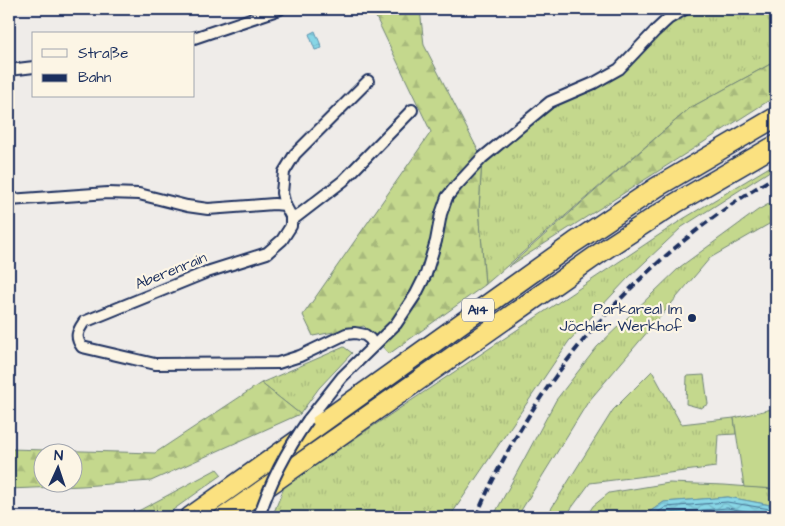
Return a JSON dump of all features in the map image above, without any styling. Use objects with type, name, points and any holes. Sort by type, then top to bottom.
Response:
[{"type":"highway","name":"A14","points":[[190,517],[569,246],[665,182],[776,118]]},
{"type":"highway","name":"A14","points":[[224,517],[607,248],[676,203],[776,145]]},
{"type":"street","points":[[195,38],[280,9]]},
{"type":"street","points":[[259,517],[275,476],[293,442],[330,392],[396,324],[416,294],[426,274],[436,242],[441,214],[456,186],[482,158],[550,102],[594,83],[618,70],[654,31],[668,19],[685,9]]},
{"type":"street","points":[[9,70],[32,67]]},
{"type":"street","points":[[291,221],[291,216],[285,205],[282,193],[284,172],[295,154],[368,80]]},
{"type":"street","points":[[291,221],[343,181],[412,110]]},
{"type":"street","points":[[9,200],[108,192],[139,194],[187,206],[208,209],[274,204],[285,205]]},
{"type":"street","name":"Aberenrain","points":[[291,221],[291,226],[282,240],[267,253],[207,272],[84,322],[77,331],[77,340],[82,347],[155,364],[278,363],[300,356],[346,334],[356,332],[365,335],[374,345]]},
{"type":"green space","points":[[372,9],[420,9],[424,45],[482,158],[479,209],[485,285],[389,354],[364,326],[313,336],[303,315],[431,132]]},
{"type":"green space","points":[[685,9],[776,9],[776,61],[690,108],[485,285],[479,209],[482,158],[531,117],[594,83]]},
{"type":"green space","points":[[776,61],[776,96],[508,267],[690,108]]},
{"type":"green space","points":[[776,163],[776,167],[682,227],[628,278],[569,341],[451,515],[274,512],[285,485],[683,219]]},
{"type":"green space","points":[[776,200],[776,220],[710,258],[588,402],[517,517],[493,517],[556,400],[597,347],[680,267],[758,210]]},
{"type":"green space","points":[[344,347],[352,353],[319,388],[300,414],[261,383]]},
{"type":"green space","points":[[652,371],[681,424],[734,418],[736,434],[718,435],[716,467],[590,483],[565,517],[546,517],[613,410]]},
{"type":"green space","points":[[704,375],[708,404],[701,408],[686,404],[687,376]]},
{"type":"green space","points":[[261,383],[300,414],[151,481],[82,486],[82,451],[155,453]]},
{"type":"green space","points":[[776,408],[776,489],[744,487],[734,418]]},
{"type":"green space","points":[[9,449],[32,450],[32,488],[9,489]]},
{"type":"green space","points":[[217,469],[222,475],[163,517],[127,517]]},
{"type":"green space","points":[[669,483],[776,489],[776,506],[728,497],[664,502],[642,517],[586,517],[593,506],[609,493]]},
{"type":"water","points":[[315,31],[322,48],[315,50],[309,34]]},
{"type":"water","points":[[728,497],[776,506],[776,517],[741,515],[730,517],[642,517],[664,502]]},
{"type":"railway","points":[[476,517],[501,464],[530,414],[562,367],[599,322],[638,281],[681,243],[727,208],[776,176]]},
{"type":"place","name":"Parkareal Im Jöchler Werkhof","points":[[692,318]]}]
